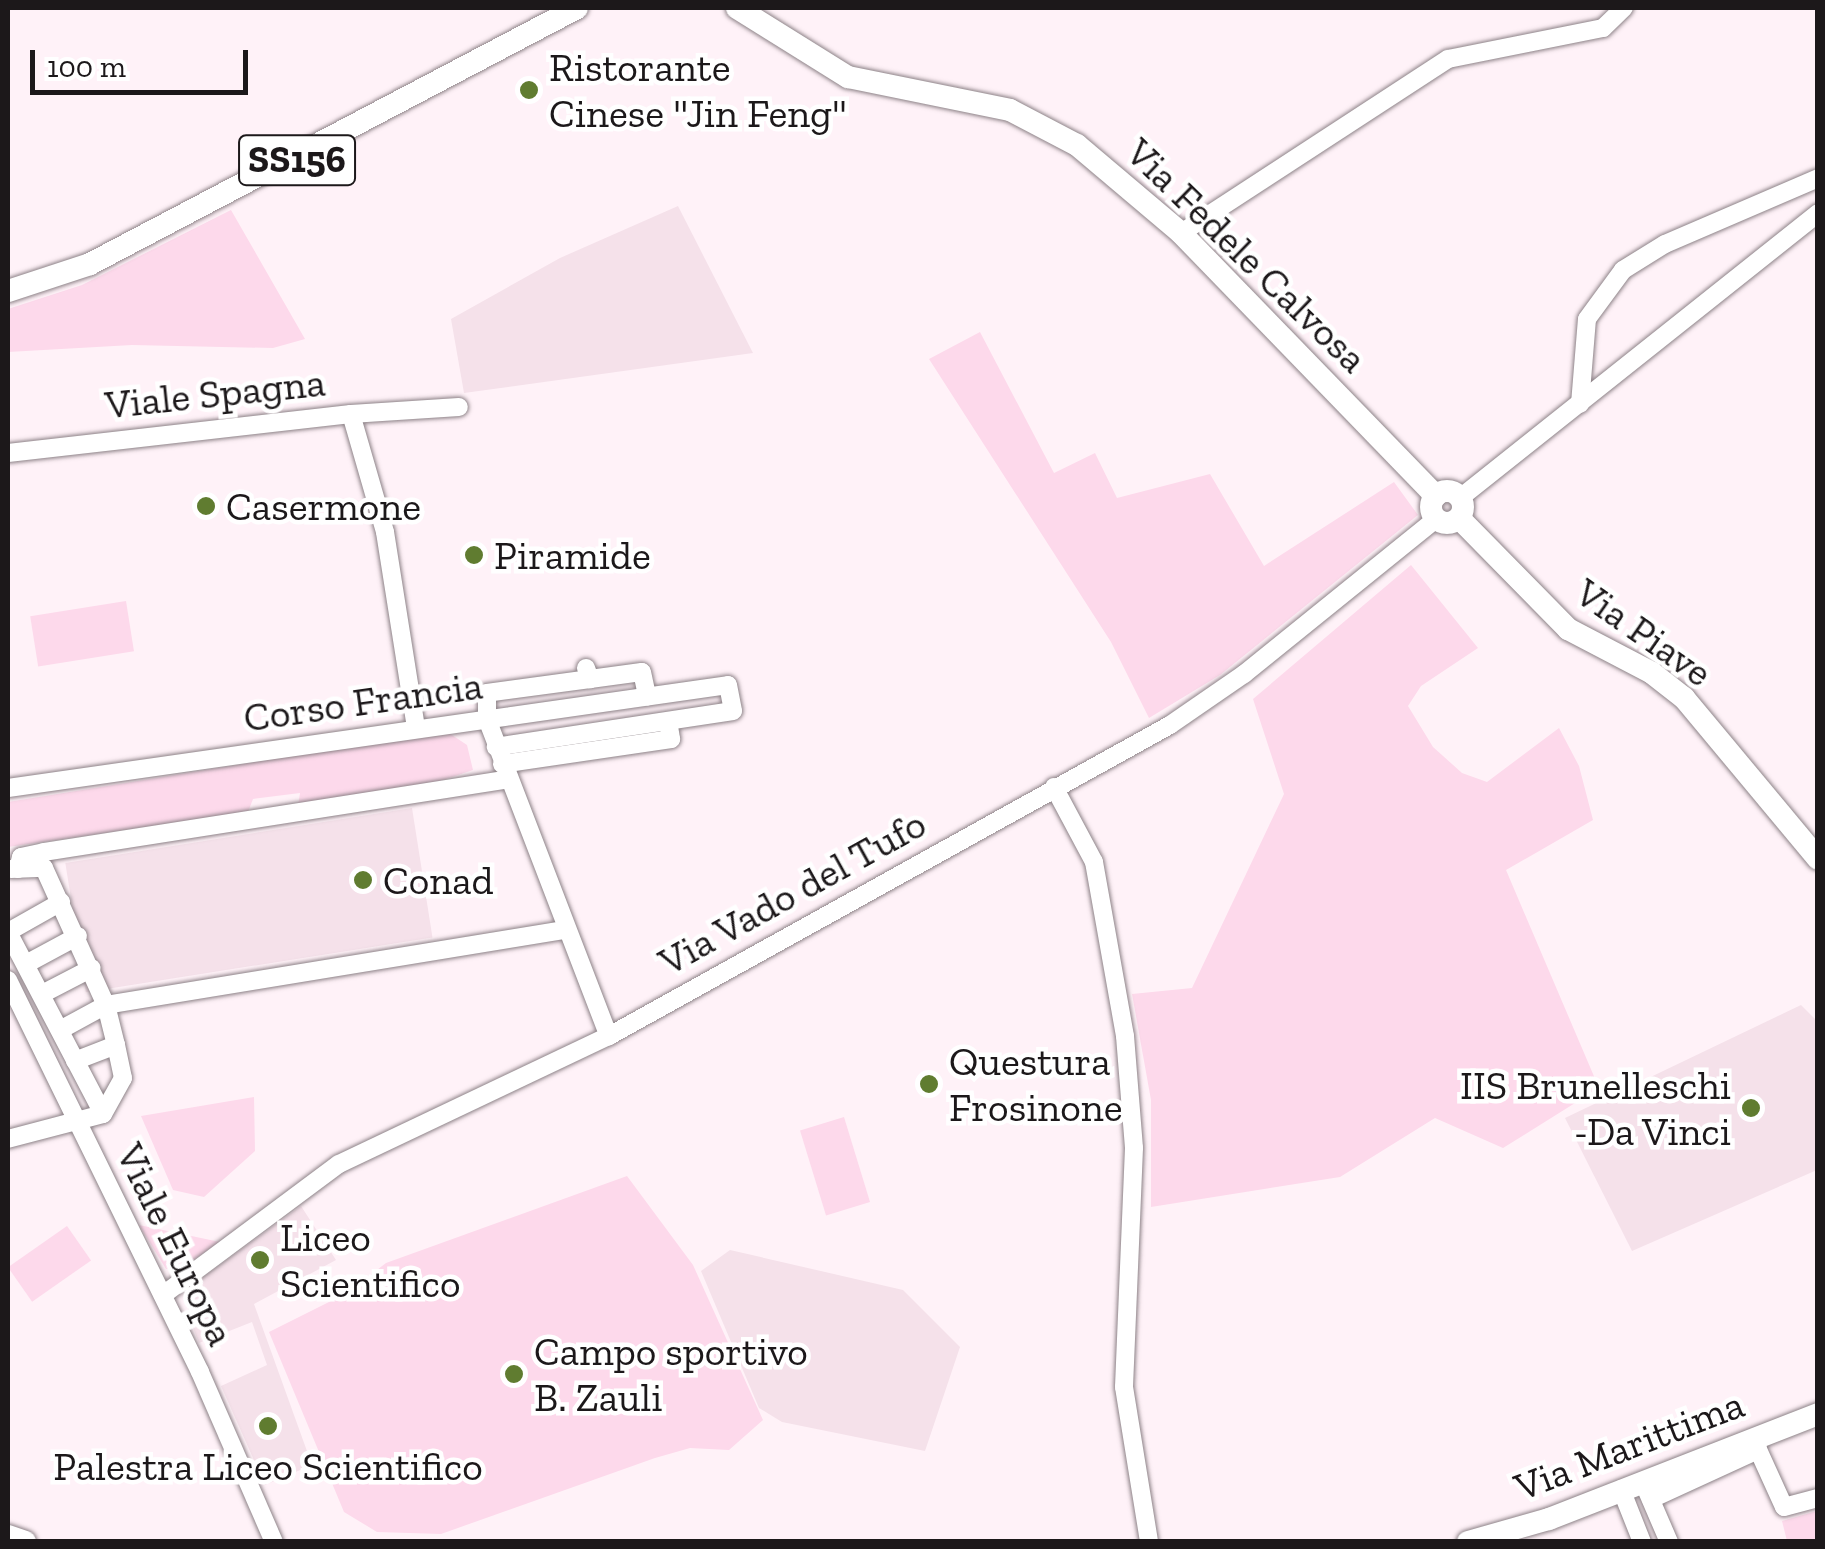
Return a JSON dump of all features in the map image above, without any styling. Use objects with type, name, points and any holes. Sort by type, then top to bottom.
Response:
[{"type":"main road","name":"SS156","points":[[8,291],[90,264],[577,8]]},
{"type":"main road","name":"Via Fedele Calvosa","points":[[738,8],[755,14],[848,77],[976,100],[1045,126],[1119,177],[1181,233],[1448,508]]},
{"type":"main road","name":"Via Piave","points":[[1448,508],[1568,629],[1652,673],[1684,698],[1818,859]]},
{"type":"main road","name":"Via Marittima","points":[[1468,1542],[1517,1530],[1638,1489],[1818,1414]]},
{"type":"main road","points":[[8,1536],[25,1542]]},
{"type":"street","points":[[1181,233],[1448,59],[1603,28],[1624,8]]},
{"type":"street","points":[[1580,404],[1587,319],[1624,270],[1665,244],[1818,178]]},
{"type":"street","name":"Via Vado del Tufo","points":[[162,1295],[340,1164],[609,1036],[1170,725],[1244,674],[1818,213]]},
{"type":"street","points":[[351,414],[460,406]]},
{"type":"street","name":"Viale Spagna","points":[[8,453],[351,414],[385,532],[416,727]]},
{"type":"street","points":[[609,1036],[502,763],[487,719],[486,694],[588,674],[642,672],[648,696]]},
{"type":"street","name":"Corso Francia","points":[[8,788],[728,685],[733,711],[668,721],[502,763]]},
{"type":"street","points":[[13,869],[21,857],[44,852],[502,763]]},
{"type":"street","points":[[1054,786],[1094,862],[1125,1036],[1134,1186],[1124,1386],[1149,1542]]},
{"type":"street","points":[[8,1139],[78,1125],[103,1114],[124,1078],[106,1005],[92,968],[44,868],[13,869]]},
{"type":"street","points":[[61,902],[8,932],[103,1114]]},
{"type":"street","points":[[60,1030],[106,1005],[566,930]]},
{"type":"street","points":[[26,964],[78,936]]},
{"type":"street","points":[[42,994],[92,968]]},
{"type":"street","name":"Viale Europa","points":[[8,980],[162,1295],[274,1542]]},
{"type":"street","points":[[75,1061],[116,1046]]},
{"type":"street","points":[[1755,1443],[1784,1507],[1818,1498]]},
{"type":"street","points":[[1638,1489],[1642,1542]]},
{"type":"street","points":[[1638,1489],[1669,1542]]},
{"type":"shaded area","points":[[678,206],[753,353],[464,393],[451,319],[560,258]]},
{"type":"shaded area","points":[[231,210],[305,339],[273,348],[132,345],[8,352],[8,309],[82,285]]},
{"type":"shaded area","points":[[980,332],[1054,473],[1095,453],[1117,498],[1210,474],[1264,566],[1394,482],[1418,515],[1220,675],[1149,718],[1111,642],[929,359]]},
{"type":"shaded area","points":[[1411,565],[1478,648],[1421,686],[1408,706],[1433,747],[1462,773],[1487,782],[1559,728],[1579,766],[1593,820],[1506,870],[1599,1088],[1503,1148],[1435,1118],[1340,1177],[1151,1207],[1151,1100],[1132,994],[1192,988],[1284,794],[1253,699]]},
{"type":"shaded area","points":[[126,601],[134,651],[38,667],[30,616]]},
{"type":"shaded area","points":[[446,731],[467,745],[473,770],[419,788],[298,806],[300,793],[253,799],[248,812],[8,847],[8,802]]},
{"type":"shaded area","points":[[412,808],[432,937],[86,992],[65,863]]},
{"type":"shaded area","points":[[1801,1005],[1817,1021],[1817,1170],[1632,1251],[1565,1118]]},
{"type":"shaded area","points":[[254,1097],[255,1151],[204,1197],[173,1190],[141,1116]]},
{"type":"shaded area","points":[[844,1117],[870,1202],[826,1216],[800,1130]]},
{"type":"shaded area","name":"Campo sportivo B. Zauli","points":[[627,1176],[693,1265],[763,1420],[729,1450],[690,1448],[655,1458],[441,1534],[377,1532],[344,1512],[269,1332],[347,1293],[386,1263]]},
{"type":"shaded area","points":[[301,1206],[336,1260],[254,1304],[312,1465],[265,1485],[221,1386],[267,1365],[252,1322],[199,1343],[187,1313],[195,1283]]},
{"type":"shaded area","points":[[139,1225],[220,1242],[181,1268],[166,1269]]},
{"type":"shaded area","points":[[67,1226],[91,1260],[32,1302],[8,1267]]},
{"type":"shaded area","points":[[730,1250],[903,1290],[960,1347],[925,1451],[782,1422],[759,1408],[701,1271]]},
{"type":"shaded area","points":[[1817,1511],[1817,1541],[1787,1541],[1782,1521]]},
{"type":"place","name":"Ristorante Cinese \"Jin Feng\"","points":[[529,90]]},
{"type":"place","name":"Casermone","points":[[206,506]]},
{"type":"place","name":"Piramide","points":[[474,555]]},
{"type":"place","name":"Conad","points":[[363,880]]},
{"type":"place","name":"Questura Frosinone","points":[[929,1084]]},
{"type":"place","name":"IIS Brunelleschi -Da Vinci","points":[[1751,1108]]},
{"type":"place","name":"Liceo Scientifico","points":[[260,1260]]},
{"type":"place","name":"Campo sportivo B. Zauli","points":[[514,1374]]},
{"type":"place","name":"Palestra Liceo Scientifico","points":[[268,1426]]}]
